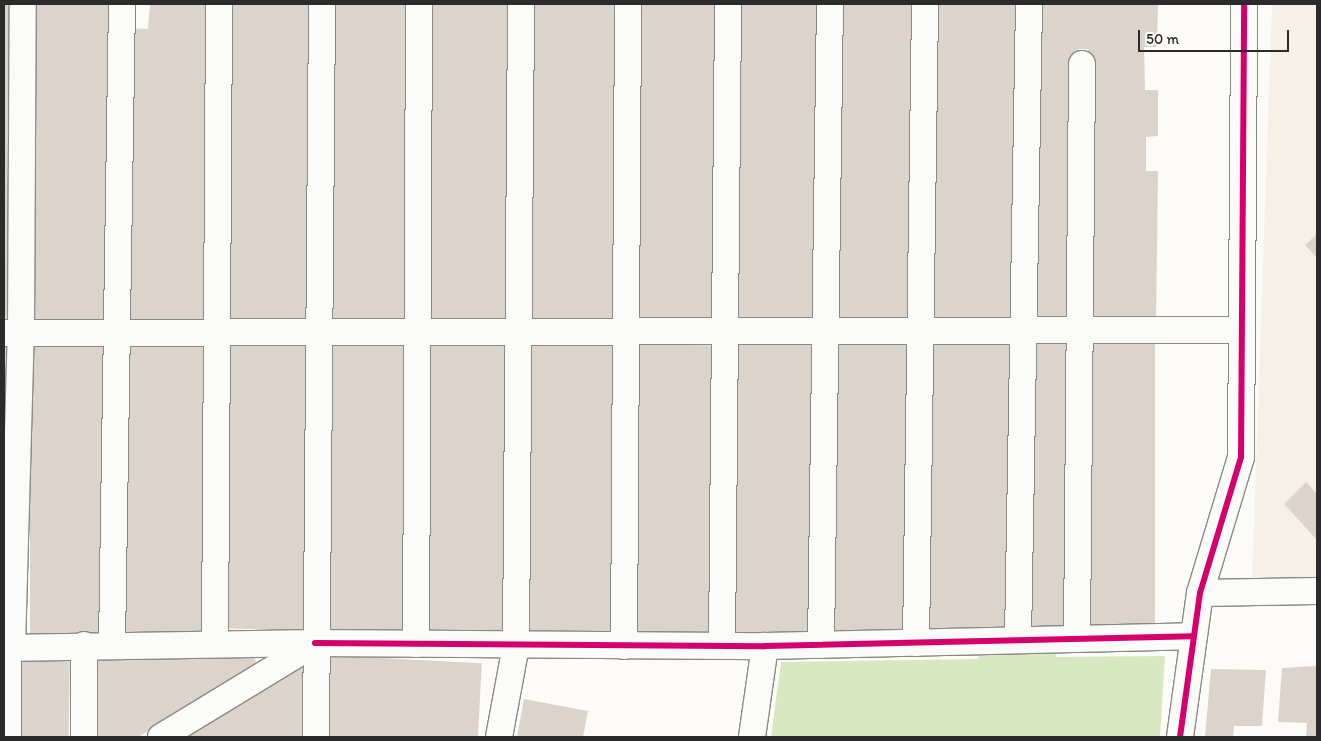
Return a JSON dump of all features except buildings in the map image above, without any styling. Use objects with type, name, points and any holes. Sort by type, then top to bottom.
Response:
[{"type":"street","points":[[8,737],[13,333],[23,4]]},
{"type":"street","points":[[112,645],[122,4]]},
{"type":"street","points":[[215,644],[215,333],[219,4]]},
{"type":"street","points":[[316,737],[315,643],[322,4]]},
{"type":"street","points":[[416,644],[419,4]]},
{"type":"street","points":[[499,737],[516,645],[521,4]]},
{"type":"street","points":[[624,646],[628,4]]},
{"type":"street","points":[[722,646],[728,4]]},
{"type":"street","points":[[821,645],[830,4]]},
{"type":"street","points":[[916,643],[924,4]]},
{"type":"street","points":[[1018,640],[1029,4]]},
{"type":"street","points":[[1180,737],[1192,636],[1200,593],[1240,457],[1244,4]]},
{"type":"street","points":[[1077,639],[1082,64]]},
{"type":"street","points":[[13,333],[1241,330]]},
{"type":"street","points":[[1200,593],[1317,591]]},
{"type":"street","points":[[8,648],[84,645],[315,643],[765,646],[1192,636]]},
{"type":"street","points":[[161,737],[315,643]]},
{"type":"street","points":[[84,645],[84,737]]},
{"type":"street","points":[[752,737],[765,646]]},
{"type":"shaded area","points":[[1272,4],[1317,4],[1317,580],[1252,584]]},
{"type":"green space","points":[[1056,651],[1056,657],[1165,656],[1160,737],[771,737],[781,662],[978,659],[979,654]]},
{"type":"cycle path","points":[[1180,737],[1200,593],[1241,457],[1244,4]]},
{"type":"cycle path","points":[[315,643],[765,646],[1192,636]]}]
